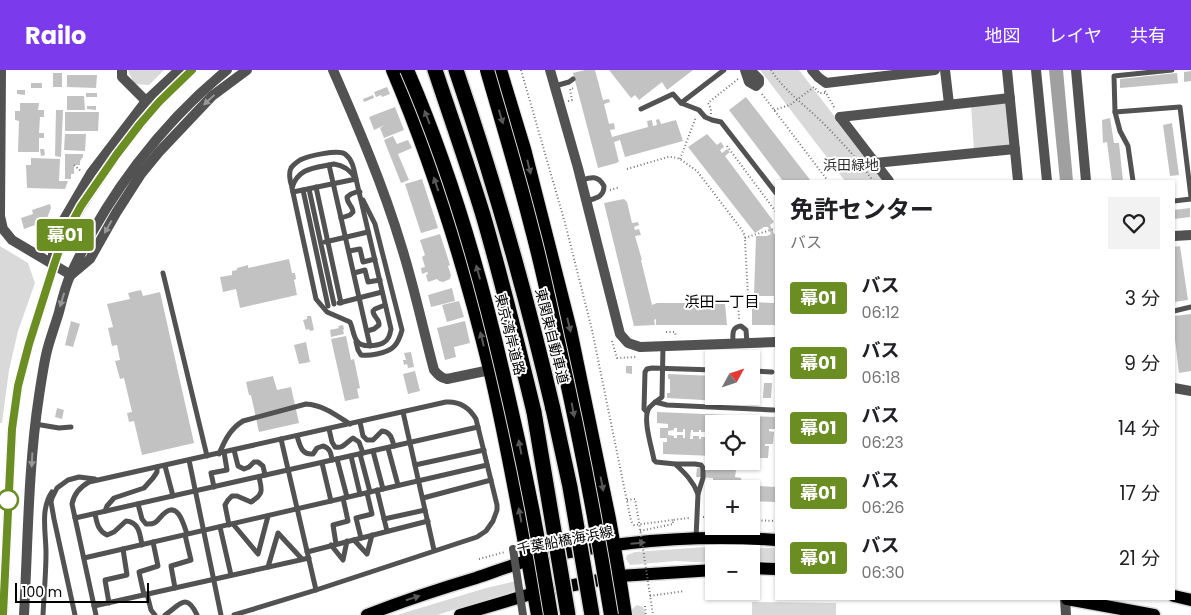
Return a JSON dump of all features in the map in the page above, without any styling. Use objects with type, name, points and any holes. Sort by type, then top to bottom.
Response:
[{"type":"highway","points":[[393,70],[413,118],[450,223],[474,309],[490,370],[529,561],[538,615]]},
{"type":"highway","name":"東京湾岸道路","points":[[407,70],[452,186],[489,311],[518,437],[551,615]]},
{"type":"highway","points":[[434,70],[461,146],[509,308],[534,412],[568,615]]},
{"type":"highway","name":"東関東自動車道","points":[[456,70],[479,136],[528,304],[570,487],[592,615]]},
{"type":"highway","points":[[487,70],[532,229],[572,404],[611,615]]},
{"type":"highway","points":[[500,70],[524,149],[570,330],[614,545],[625,615]]},
{"type":"main road","name":"千葉船橋海浜線","points":[[368,615],[408,600],[529,561],[614,545],[696,539],[755,538],[775,540]]},
{"type":"main road","points":[[760,568],[775,568]]},
{"type":"main road","points":[[460,615],[534,593],[619,576],[705,571]]},
{"type":"main road","points":[[1175,596],[1191,600]]},
{"type":"main road","points":[[1072,600],[1154,615]]},
{"type":"street","points":[[1,70],[0,216],[3,229],[12,240],[71,275]]},
{"type":"street","points":[[122,70],[122,77],[146,101]]},
{"type":"street","points":[[54,265],[53,243],[71,206],[91,173],[146,101],[179,70]]},
{"type":"street","points":[[3,615],[4,526],[12,429],[18,386],[29,344],[63,239],[81,206],[117,154],[159,102],[192,70]]},
{"type":"street","points":[[24,615],[35,424],[46,356],[71,275],[96,226],[130,173],[170,124],[208,85],[227,70]]},
{"type":"street","points":[[71,275],[90,259],[141,174],[159,152],[212,96],[247,70]]},
{"type":"street","points":[[333,70],[368,151],[384,194],[401,245],[434,370],[437,375],[447,379],[490,370]]},
{"type":"street","points":[[550,70],[582,180],[620,334],[628,343],[640,347],[775,342]]},
{"type":"street","points":[[812,70],[826,84],[935,70]]},
{"type":"street","points":[[945,70],[949,104]]},
{"type":"street","points":[[1008,70],[1018,180]]},
{"type":"street","points":[[1036,70],[1047,180]]},
{"type":"street","points":[[1076,70],[1086,180]]},
{"type":"street","points":[[746,72],[759,79],[756,86]]},
{"type":"street","points":[[840,117],[1010,98]]},
{"type":"street","points":[[840,117],[888,180]]},
{"type":"street","points":[[875,162],[1015,149]]},
{"type":"street","points":[[1175,236],[1191,235]]},
{"type":"street","points":[[1175,388],[1191,391]]},
{"type":"street","points":[[513,550],[523,615]]},
{"type":"street","points":[[1066,600],[1066,615]]},
{"type":"lane","points":[[681,104],[724,70]]},
{"type":"lane","points":[[1133,180],[1128,146],[1120,131],[1115,112],[1114,76],[1172,70]]},
{"type":"lane","points":[[555,86],[573,79]]},
{"type":"lane","points":[[642,109],[673,94],[681,104],[699,110],[705,117],[721,122],[775,192]]},
{"type":"lane","points":[[1115,112],[1180,107],[1191,198],[1175,201]]},
{"type":"lane","points":[[355,338],[357,342],[366,347],[384,343],[390,335],[391,329],[351,161],[342,153],[333,152],[298,160],[290,172],[290,181],[316,299],[328,306],[382,292]]},
{"type":"lane","points":[[293,190],[297,178],[305,170],[334,164],[343,166],[356,179]]},
{"type":"lane","points":[[329,165],[370,346]]},
{"type":"lane","points":[[582,180],[591,177],[598,179],[604,186],[600,196],[587,200]]},
{"type":"lane","points":[[293,190],[306,190],[356,179]]},
{"type":"lane","points":[[316,187],[341,303]]},
{"type":"lane","points":[[306,190],[321,242],[328,306],[327,312],[350,322],[361,355],[368,356],[387,352],[396,344],[402,330],[375,224],[359,191]]},
{"type":"lane","points":[[306,190],[314,244],[328,306]]},
{"type":"lane","points":[[341,218],[353,212],[347,197],[359,191]]},
{"type":"lane","points":[[305,246],[368,232]]},
{"type":"lane","points":[[349,251],[360,249],[363,262],[375,259]]},
{"type":"lane","points":[[354,273],[365,270],[368,282],[380,280]]},
{"type":"lane","points":[[163,272],[207,456]]},
{"type":"lane","points":[[367,331],[374,329],[379,324],[373,311],[386,305]]},
{"type":"lane","points":[[1175,311],[1191,308]]},
{"type":"lane","points":[[733,343],[734,328],[739,326],[744,327],[746,330],[747,343]]},
{"type":"lane","points":[[663,346],[662,397],[649,408],[647,424],[656,462],[695,464],[701,465],[703,468],[703,478],[698,494],[696,539]]},
{"type":"lane","points":[[647,412],[644,410],[645,372],[647,369],[705,370]]},
{"type":"lane","points":[[760,371],[772,372]]},
{"type":"lane","points":[[96,615],[72,504],[78,490],[85,484],[446,402],[459,403],[474,415],[497,505],[493,521],[483,534],[316,590],[234,615]]},
{"type":"lane","points":[[656,402],[667,405],[774,410]]},
{"type":"lane","points":[[214,487],[211,474],[227,470],[221,453],[228,434],[243,421],[306,404],[316,404],[350,424]]},
{"type":"lane","points":[[403,412],[434,550]]},
{"type":"lane","points":[[360,422],[367,440],[373,440],[382,431],[391,435],[391,447],[398,485]]},
{"type":"lane","points":[[35,424],[59,428],[71,427]]},
{"type":"lane","points":[[75,518],[478,427]]},
{"type":"lane","points":[[329,429],[335,447],[339,448],[353,438],[359,442],[372,514],[356,518],[361,538]]},
{"type":"lane","points":[[297,436],[301,450],[306,454],[312,454],[317,448],[323,446],[327,447],[331,452],[345,498],[348,521],[333,525],[334,545],[343,560],[347,541]]},
{"type":"lane","points":[[281,439],[316,590]]},
{"type":"lane","points":[[234,450],[238,466],[244,469],[254,462],[258,462],[263,466],[265,475]]},
{"type":"lane","points":[[415,465],[484,450]]},
{"type":"lane","points":[[374,451],[387,531]]},
{"type":"lane","points":[[351,456],[360,494]]},
{"type":"lane","points":[[189,460],[221,615]]},
{"type":"lane","points":[[322,462],[331,501]]},
{"type":"lane","points":[[84,558],[488,464]]},
{"type":"lane","points":[[675,464],[690,479],[698,494]]},
{"type":"lane","points":[[165,466],[173,496]]},
{"type":"lane","points":[[106,511],[106,506],[114,498],[144,488],[157,472],[157,467]]},
{"type":"lane","points":[[44,615],[46,553],[44,525],[48,498],[68,480],[78,477],[99,480]]},
{"type":"lane","points":[[259,477],[262,490],[260,496],[251,502],[232,496],[225,506],[231,524],[258,554],[268,516]]},
{"type":"lane","points":[[423,498],[491,480]]},
{"type":"lane","points":[[57,488],[51,502],[75,615]]},
{"type":"lane","points":[[138,504],[142,519],[146,524],[154,524],[165,512],[173,510],[182,519],[191,560],[171,566],[176,588]]},
{"type":"lane","points":[[384,519],[425,510]]},
{"type":"lane","points":[[95,514],[101,531],[107,535],[114,532],[126,521],[130,522],[139,529],[142,545]]},
{"type":"lane","points":[[307,552],[428,521]]},
{"type":"lane","points":[[220,527],[231,575]]},
{"type":"lane","points":[[268,567],[278,533],[302,559]]},
{"type":"lane","points":[[354,540],[368,554],[372,535]]},
{"type":"lane","points":[[153,542],[158,566],[139,572],[145,594],[155,615]]},
{"type":"lane","points":[[109,603],[105,580],[127,575],[123,549]]},
{"type":"lane","points":[[94,606],[308,558]]},
{"type":"lane","points":[[165,615],[183,602],[190,604],[197,615]]},
{"type":"path","points":[[521,70],[565,223],[592,330],[631,521],[634,525],[692,518]]},
{"type":"path","points":[[771,70],[782,86],[842,142],[872,180]]},
{"type":"path","points":[[710,116],[712,111],[708,103],[746,72]]},
{"type":"path","points":[[823,82],[826,93],[840,117]]},
{"type":"path","points":[[756,86],[827,180]]},
{"type":"path","points":[[774,110],[790,105],[814,87],[819,93],[826,93]]},
{"type":"path","points":[[568,101],[572,100],[570,89],[575,88]]},
{"type":"path","points":[[680,159],[699,110]]},
{"type":"path","points":[[727,146],[775,211]]},
{"type":"path","points":[[627,169],[673,157],[680,159],[696,171],[742,230],[745,238],[748,296],[738,296],[739,326]]},
{"type":"path","points":[[74,165],[83,172]]},
{"type":"path","points":[[603,192],[620,187]]},
{"type":"path","points":[[745,238],[775,228]]},
{"type":"path","points":[[666,332],[675,332],[676,337]]},
{"type":"path","points":[[627,500],[635,499],[653,615]]},
{"type":"path","points":[[640,531],[673,524],[673,520]]},
{"type":"path","points":[[760,520],[775,521]]},
{"type":"path","points":[[479,559],[513,550]]},
{"type":"path","points":[[650,596],[684,591]]},
{"type":"path","points":[[644,606],[646,615]]},
{"type":"green space","points":[[128,70],[164,70],[149,85],[134,84]]},
{"type":"green space","name":"浜田緑地","points":[[760,70],[799,70],[883,180],[844,180]]},
{"type":"green space","points":[[1006,103],[1011,144],[974,150],[971,105]]},
{"type":"green space","points":[[0,246],[28,263],[35,283],[18,331],[9,370],[2,423],[0,423]]},
{"type":"green space","points":[[705,547],[705,563],[675,561],[630,565],[626,559],[627,555],[635,552]]},
{"type":"green space","points":[[760,548],[775,548],[775,562],[760,563]]},
{"type":"green space","points":[[516,581],[518,590],[437,615],[397,615],[486,588]]},
{"type":"green space","points":[[752,602],[836,603],[836,615],[752,615]]},
{"type":"green space","points":[[637,605],[643,607],[646,615],[632,615],[631,610]]},
{"type":"shaded area","points":[[1049,70],[1063,70],[1073,180],[1060,180]]},
{"type":"building","points":[[595,70],[603,100],[609,99],[610,102],[604,104],[609,124],[614,123],[615,129],[610,130],[612,137],[648,127],[647,121],[652,120],[653,126],[657,125],[656,120],[659,119],[661,124],[676,120],[683,141],[625,157],[620,140],[614,142],[619,162],[598,168],[573,73]]},
{"type":"building","points":[[609,70],[693,70],[667,90],[662,82],[639,100],[635,95],[631,98]]},
{"type":"building","points":[[1191,71],[1191,81],[1184,82],[1184,72]]},
{"type":"building","points":[[53,73],[62,73],[62,87],[53,87]]},
{"type":"building","points":[[1177,73],[1178,83],[1120,88],[1120,79]]},
{"type":"building","points":[[67,75],[97,75],[96,88],[67,87]]},
{"type":"building","points":[[31,83],[42,83],[42,88],[31,88]]},
{"type":"building","points":[[387,87],[390,94],[376,97],[374,92]]},
{"type":"building","points":[[17,90],[25,90],[25,95],[17,94]]},
{"type":"building","points":[[86,93],[97,93],[97,97],[86,97]]},
{"type":"building","points":[[373,95],[374,98],[364,102],[363,99]]},
{"type":"building","points":[[67,96],[84,96],[85,110],[67,110]]},
{"type":"building","points":[[746,97],[810,180],[782,180],[729,110]]},
{"type":"building","points":[[20,103],[39,103],[38,110],[44,110],[44,117],[40,117],[39,133],[44,133],[44,138],[39,138],[39,152],[18,152],[19,121],[15,120],[15,111],[20,111]]},
{"type":"building","points":[[87,106],[96,106],[96,110],[87,109]]},
{"type":"building","points":[[395,107],[404,130],[384,138],[380,128],[385,125],[374,130],[369,117]]},
{"type":"building","points":[[56,110],[63,110],[61,157],[55,156]]},
{"type":"building","points":[[65,112],[99,112],[98,131],[65,131]]},
{"type":"building","points":[[1110,118],[1114,143],[1119,143],[1123,180],[1112,180],[1107,142],[1103,143],[1102,120]]},
{"type":"building","points":[[1172,123],[1179,175],[1170,176],[1163,125]]},
{"type":"building","points":[[65,134],[86,134],[85,151],[64,150]]},
{"type":"building","points":[[707,134],[717,145],[721,142],[724,147],[720,150],[722,153],[727,149],[730,152],[725,156],[774,222],[770,225],[775,234],[775,325],[752,325],[752,302],[774,303],[774,296],[754,296],[756,236],[771,234],[768,227],[764,227],[755,233],[688,147]]},
{"type":"building","points":[[393,136],[397,144],[408,140],[412,148],[398,154],[409,180],[401,183],[384,140]]},
{"type":"building","points":[[40,149],[44,149],[45,155],[41,156]]},
{"type":"building","points":[[65,154],[83,154],[80,165],[74,165],[74,174],[71,174],[71,179],[65,179]]},
{"type":"building","points":[[31,158],[60,159],[59,181],[68,181],[65,189],[27,188],[26,165],[31,165]]},
{"type":"building","points":[[422,179],[438,228],[421,233],[405,184]]},
{"type":"building","points":[[624,199],[627,202],[632,223],[638,222],[639,225],[634,227],[635,230],[639,229],[641,235],[635,236],[652,305],[657,303],[698,303],[697,297],[701,297],[702,303],[705,303],[705,298],[710,298],[710,303],[725,303],[727,325],[656,325],[656,319],[654,320],[655,325],[634,326],[604,203]]},
{"type":"building","points":[[50,204],[51,208],[46,221],[24,229],[21,218],[33,214],[32,210]]},
{"type":"building","points":[[1190,208],[1190,217],[1175,219],[1175,210]]},
{"type":"building","points":[[440,234],[450,265],[448,266],[451,275],[450,279],[443,282],[437,279],[428,282],[427,272],[422,274],[421,268],[425,267],[422,257],[425,255],[420,240]]},
{"type":"building","points":[[1180,246],[1188,300],[1175,302],[1175,247]]},
{"type":"building","points":[[289,259],[292,273],[295,273],[296,279],[294,280],[297,295],[240,308],[236,289],[223,292],[220,277],[232,275],[232,271],[237,270],[237,268],[248,265],[248,268]]},
{"type":"building","points":[[452,288],[455,301],[431,307],[428,295]]},
{"type":"building","points":[[141,290],[143,296],[160,292],[194,443],[142,455],[134,421],[129,422],[127,413],[132,412],[124,378],[120,379],[115,361],[120,360],[117,345],[112,346],[108,328],[113,327],[107,304],[130,299],[128,293]]},
{"type":"building","points":[[459,301],[464,317],[447,322],[442,305]]},
{"type":"building","points":[[1191,314],[1191,371],[1179,373],[1175,339],[1175,316]]},
{"type":"building","points":[[307,316],[311,316],[314,330],[306,330],[303,320],[307,319]]},
{"type":"building","points":[[71,321],[80,324],[73,347],[65,345]]},
{"type":"building","points":[[465,321],[470,343],[454,347],[456,357],[445,360],[437,328]]},
{"type":"building","points":[[343,325],[344,334],[331,337],[330,330]]},
{"type":"building","points":[[346,336],[351,360],[354,359],[360,388],[357,389],[359,398],[345,401],[331,339]]},
{"type":"building","points":[[306,342],[310,362],[299,364],[294,345]]},
{"type":"building","points":[[411,352],[414,367],[408,368],[407,364],[404,365],[403,360],[406,360],[404,353]]},
{"type":"building","points":[[626,366],[632,366],[632,374],[626,373]]},
{"type":"building","points":[[415,371],[420,391],[408,394],[403,374]]},
{"type":"building","points":[[668,374],[705,376],[705,400],[667,398],[667,393],[670,393],[670,379],[668,379]]},
{"type":"building","points":[[273,376],[277,390],[291,387],[299,423],[259,432],[251,395],[249,395],[246,382]]},
{"type":"building","points":[[764,383],[772,383],[771,398],[763,398]]},
{"type":"building","points":[[57,408],[64,410],[62,419],[55,417]]},
{"type":"building","points":[[657,412],[728,415],[705,415],[705,432],[699,430],[699,432],[693,432],[691,430],[690,439],[693,439],[693,436],[699,436],[699,439],[705,437],[705,456],[663,454],[663,442],[667,442],[667,438],[660,438],[660,428],[668,428],[668,424],[657,423]],"holes":[[[674,428],[677,428],[677,432],[683,432],[683,429],[685,429],[685,438],[683,438],[683,435],[677,435],[677,438],[668,435],[668,431],[674,430]]]},
{"type":"building","points":[[760,416],[775,417],[775,429],[769,429],[769,431],[774,432],[773,444],[765,444],[765,446],[769,446],[768,458],[760,458]]},
{"type":"building","points":[[697,468],[705,470],[736,470],[735,477],[741,478],[741,480],[713,480],[713,478],[696,477]]},
{"type":"building","points":[[760,486],[775,487],[775,502],[760,501]]},
{"type":"bus line","name":"幕01","points":[[3,615],[12,429],[18,386],[29,344],[63,239],[81,206],[117,154],[159,102],[192,70]]},
{"type":"district","name":"浜田一丁目","points":[[722,301]]}]
